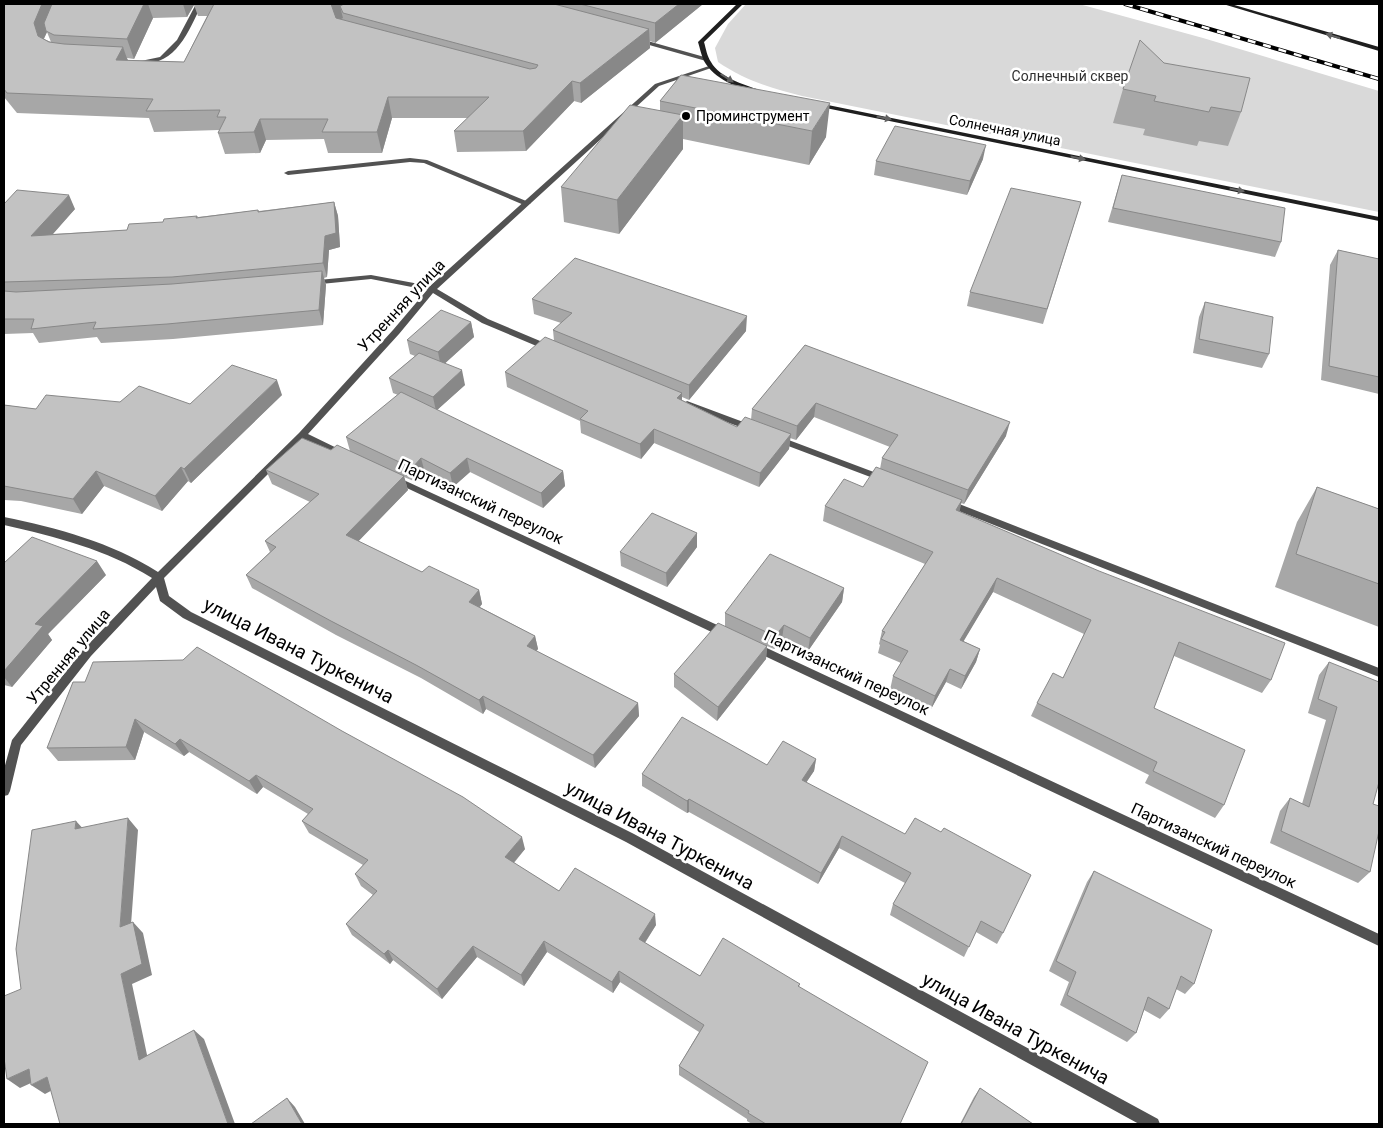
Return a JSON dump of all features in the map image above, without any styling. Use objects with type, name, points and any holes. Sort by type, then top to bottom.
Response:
[{"type":"main road","points":[[740,4],[701,42],[706,59],[711,67],[732,82],[768,93]]},
{"type":"main road","points":[[1226,4],[1379,50]]},
{"type":"main road","name":"Солнечная улица","points":[[812,104],[1379,219]]},
{"type":"street","points":[[130,63],[162,59],[180,41],[199,4]]},
{"type":"street","points":[[625,38],[706,59]]},
{"type":"street","name":"Утренняя улица","points":[[4,792],[16,743],[87,653],[159,577],[302,435],[396,332],[432,289],[657,85],[711,67]]},
{"type":"street","points":[[288,173],[410,160],[425,161],[527,204]]},
{"type":"street","points":[[304,283],[371,277],[432,289],[485,322],[556,351]]},
{"type":"street","points":[[681,402],[892,482]]},
{"type":"street","points":[[302,435],[356,460]]},
{"type":"street","name":"Партизанский переулок","points":[[383,473],[1379,940]]},
{"type":"street","points":[[938,500],[1379,673]]},
{"type":"street","points":[[4,521],[90,542],[136,561],[159,577]]},
{"type":"street","name":"улица Ивана Туркенича","points":[[159,577],[164,598],[188,614],[630,838],[1153,1124]]},
{"type":"green space","name":"Солнечный сквер","points":[[746,4],[1079,4],[1203,38],[1379,91],[1379,212],[802,96],[769,86],[748,79],[718,62],[715,48],[728,24]]},
{"type":"building","points":[[4,4],[42,4],[34,23],[38,36],[49,42],[64,44],[123,47],[116,60],[184,62],[214,4],[331,4],[336,18],[530,69],[536,68],[538,65],[343,13],[340,6],[344,4],[554,4],[649,29],[580,83],[572,81],[523,131],[454,131],[489,97],[388,97],[377,132],[322,132],[328,119],[260,119],[254,132],[218,133],[226,117],[217,117],[220,110],[146,111],[153,99],[7,93],[4,89]]},
{"type":"building","points":[[52,4],[144,4],[127,39],[54,35],[46,31],[44,23]]},
{"type":"building","points":[[580,4],[679,4],[655,23]]},
{"type":"building","points":[[1140,40],[1164,63],[1250,78],[1241,112],[1211,107],[1209,112],[1154,101],[1156,96],[1123,89]]},
{"type":"building","points":[[681,75],[830,103],[812,131],[660,101]]},
{"type":"building","points":[[630,105],[683,115],[617,200],[561,187]]},
{"type":"building","points":[[895,126],[986,145],[970,181],[876,161]]},
{"type":"building","points":[[1122,175],[1285,208],[1281,242],[1113,208]]},
{"type":"building","points":[[1011,188],[1081,202],[1047,309],[970,292]]},
{"type":"building","points":[[17,190],[69,195],[31,236],[127,230],[129,224],[163,222],[164,219],[197,216],[196,218],[258,210],[258,212],[334,202],[336,233],[325,236],[323,263],[172,277],[4,282],[4,204]]},
{"type":"building","points":[[1338,250],[1379,259],[1379,377],[1329,366]]},
{"type":"building","points":[[575,258],[747,316],[689,385],[553,330],[572,313],[532,299]]},
{"type":"building","points":[[322,271],[319,310],[93,329],[96,322],[31,329],[34,319],[4,319],[4,291],[172,284]]},
{"type":"building","points":[[1205,302],[1273,317],[1269,354],[1199,339]]},
{"type":"building","points":[[441,310],[471,322],[438,352],[407,340]]},
{"type":"building","points":[[545,337],[682,393],[677,398],[737,427],[745,417],[791,434],[760,473],[654,429],[640,444],[580,419],[588,411],[505,372]]},
{"type":"building","points":[[805,345],[1010,422],[968,490],[882,458],[898,435],[816,403],[797,426],[752,409]]},
{"type":"building","points":[[419,353],[462,370],[433,397],[389,378]]},
{"type":"building","points":[[232,365],[277,380],[184,469],[181,467],[155,496],[96,471],[73,499],[4,486],[4,405],[36,409],[46,395],[120,402],[139,386],[190,404]]},
{"type":"building","points":[[401,392],[563,471],[541,493],[467,458],[450,473],[421,458],[412,468],[346,437]]},
{"type":"building","points":[[302,438],[331,450],[337,445],[404,476],[346,535],[422,572],[429,566],[479,590],[469,602],[535,636],[527,646],[638,703],[593,755],[483,696],[479,700],[246,575],[276,547],[265,541],[319,494],[266,470]]},
{"type":"building","points":[[876,467],[962,500],[956,510],[1099,571],[1285,643],[1271,680],[1179,642],[1154,708],[1245,750],[1224,805],[1153,771],[1157,762],[1037,703],[1053,673],[1063,678],[1091,620],[997,578],[960,640],[980,649],[965,676],[950,669],[935,696],[893,676],[908,651],[881,639],[885,632],[882,631],[933,552],[825,506],[844,479],[863,487]]},
{"type":"building","points":[[1317,487],[1379,509],[1379,584],[1296,554]]},
{"type":"building","points":[[652,513],[697,533],[666,573],[620,552]]},
{"type":"building","points":[[32,537],[97,561],[35,624],[43,626],[4,671],[4,563]]},
{"type":"building","points":[[770,554],[844,588],[810,638],[784,625],[775,636],[725,613]]},
{"type":"building","points":[[718,623],[767,646],[718,707],[674,674]]},
{"type":"building","points":[[197,647],[342,731],[463,797],[522,837],[505,857],[559,891],[575,868],[655,914],[639,939],[700,976],[723,938],[800,984],[798,986],[928,1062],[900,1124],[766,1124],[679,1066],[704,1025],[619,971],[612,982],[544,941],[521,975],[473,946],[437,989],[388,950],[384,954],[346,924],[377,891],[355,874],[368,860],[302,821],[313,809],[256,775],[249,781],[180,739],[175,744],[135,719],[126,747],[47,748],[73,682],[85,682],[93,662],[183,660]]},
{"type":"building","points":[[1329,662],[1379,682],[1379,782],[1373,804],[1379,806],[1379,831],[1370,872],[1281,831],[1290,798],[1309,807],[1337,707],[1318,699]]},
{"type":"building","points":[[682,717],[767,765],[783,741],[816,759],[802,780],[905,834],[915,818],[941,832],[944,828],[1031,875],[1003,933],[981,921],[969,947],[893,904],[911,873],[842,836],[821,873],[689,799],[687,801],[642,774]]},
{"type":"building","points":[[128,818],[120,927],[133,922],[142,964],[121,974],[139,1060],[194,1030],[228,1124],[60,1124],[47,1077],[31,1085],[29,1069],[7,1079],[4,1058],[4,996],[21,989],[16,949],[32,830],[76,821],[75,829]]},
{"type":"building","points":[[1094,871],[1212,930],[1194,984],[1181,976],[1169,1009],[1148,997],[1136,1033],[1067,995],[1076,972],[1056,961]]},
{"type":"building","points":[[980,1088],[1033,1124],[961,1124]]},
{"type":"building","points":[[287,1098],[302,1124],[251,1124]]},
{"type":"railway","points":[[1125,4],[1379,79]]},
{"type":"place","name":"Проминструмент","points":[[686,116]]}]
